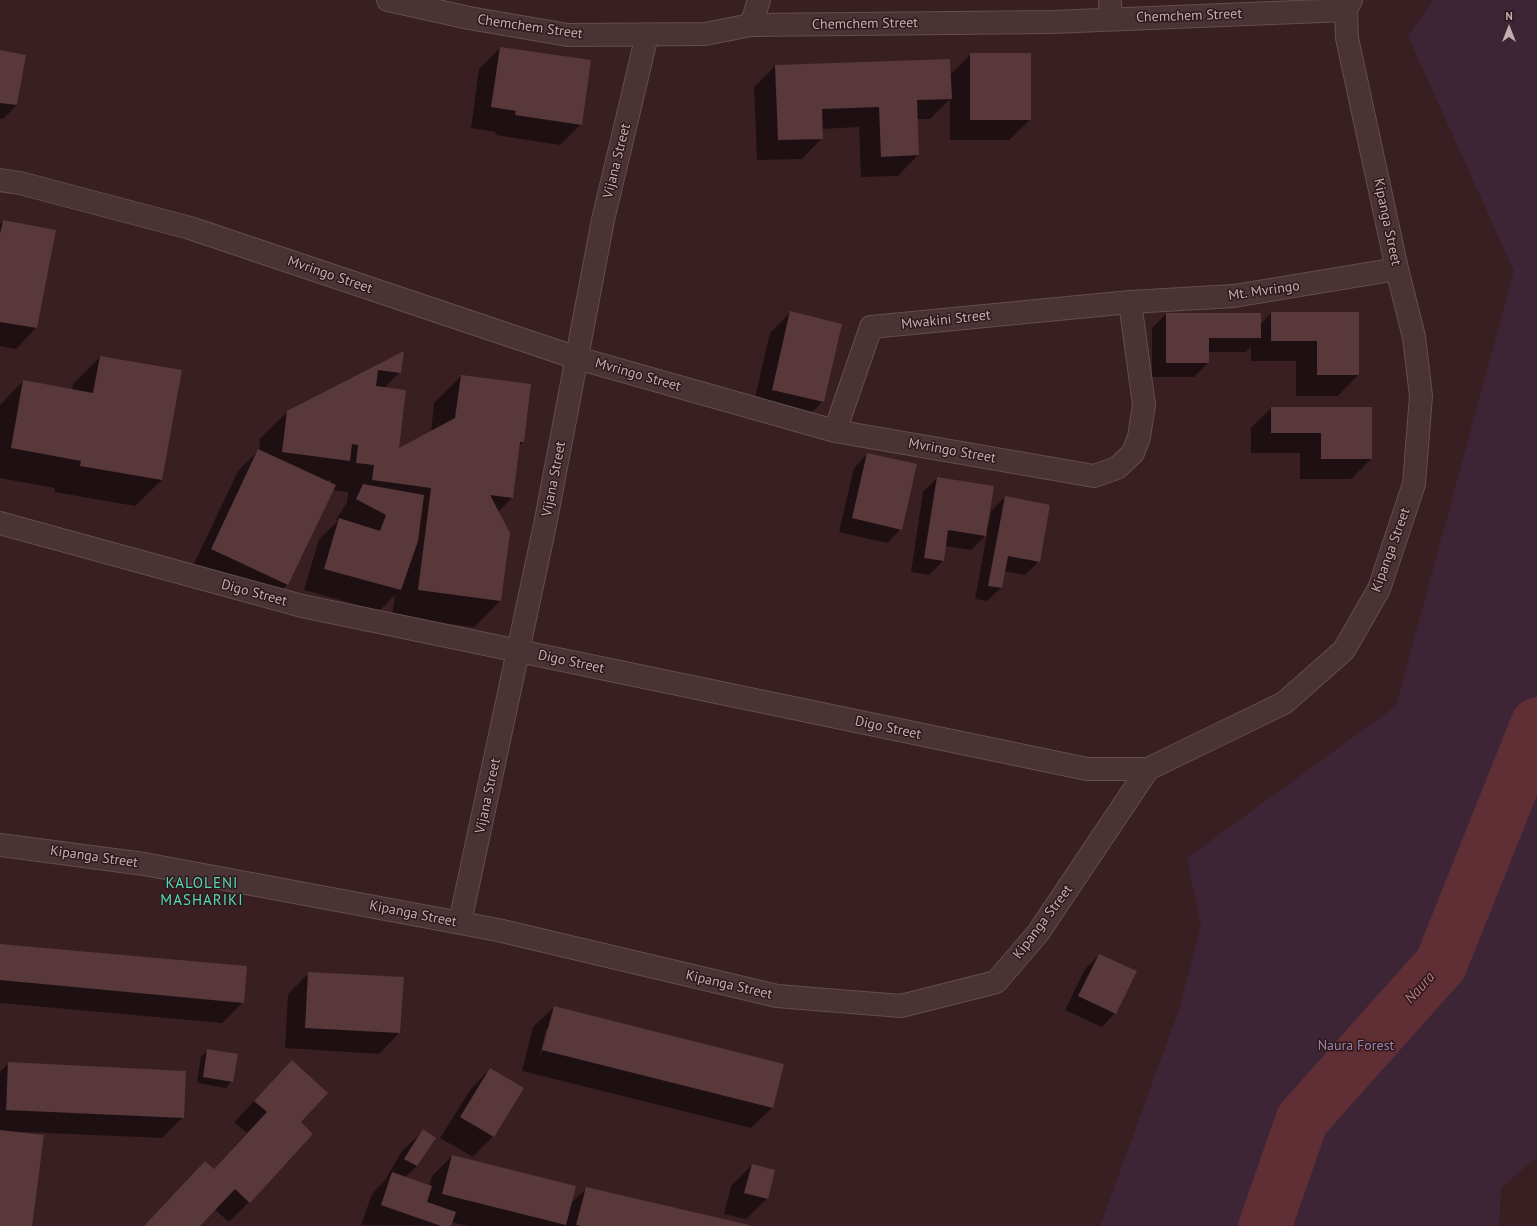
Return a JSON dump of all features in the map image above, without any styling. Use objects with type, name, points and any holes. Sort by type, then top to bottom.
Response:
[{"type":"street","name":"Chemchem Street","points":[[388,0],[469,18],[568,35],[705,34],[751,25],[1052,22],[1111,10],[1348,5]]},
{"type":"street","points":[[751,25],[759,0]]},
{"type":"street","name":"Kipanga Street","points":[[0,845],[144,864],[460,922],[777,996],[902,1006],[996,982],[1038,933],[1148,769],[1284,703],[1344,650],[1379,588],[1414,484],[1421,396],[1414,337],[1397,269],[1347,38],[1348,5]]},
{"type":"street","name":"Vijana Street","points":[[460,922],[519,651],[603,220],[647,35]]},
{"type":"street","name":"Mvringo Street","points":[[0,180],[20,183],[190,228],[577,358],[835,431],[1094,476],[1117,468],[1133,453],[1139,438],[1144,405],[1130,302]]},
{"type":"street","name":"Mt. Mvringo","points":[[1130,302],[1234,296],[1397,269]]},
{"type":"street","name":"Mwakini Street","points":[[835,431],[870,327],[1130,302]]},
{"type":"street","name":"Digo Street","points":[[0,523],[302,606],[1087,769],[1148,769]]},
{"type":"green space","name":"Naura Forest","points":[[1433,0],[1537,0],[1537,1157],[1501,1188],[1499,1226],[1100,1226],[1180,1007],[1201,926],[1187,858],[1396,706],[1514,271],[1408,36]]},
{"type":"building","points":[[500,47],[591,60],[582,125],[515,115],[516,111],[491,107]]},
{"type":"building","points":[[0,50],[26,55],[17,105],[0,103]]},
{"type":"building","points":[[970,53],[1031,53],[1031,120],[970,120]]},
{"type":"building","points":[[950,59],[952,99],[917,100],[919,155],[881,157],[879,107],[822,109],[823,139],[778,140],[775,65]]},
{"type":"building","points":[[3,220],[56,230],[37,328],[0,322],[0,234]]},
{"type":"building","points":[[790,311],[842,324],[824,402],[772,390]]},
{"type":"building","points":[[1271,312],[1359,312],[1359,375],[1317,375],[1317,341],[1271,341]]},
{"type":"building","points":[[1166,313],[1261,313],[1261,338],[1209,338],[1209,363],[1166,363]]},
{"type":"building","points":[[404,351],[401,373],[378,370],[376,386],[406,390],[399,448],[455,418],[461,375],[531,384],[524,442],[520,442],[513,498],[490,495],[510,533],[501,601],[418,590],[431,488],[372,480],[374,465],[356,463],[358,445],[352,444],[350,461],[282,452],[287,411]]},
{"type":"building","points":[[100,356],[182,370],[162,480],[80,466],[81,461],[11,448],[23,380],[93,393]]},
{"type":"building","points":[[1271,407],[1372,407],[1372,459],[1321,459],[1321,433],[1271,433]]},
{"type":"building","points":[[258,449],[336,485],[288,585],[211,549]]},
{"type":"building","points":[[867,453],[917,464],[902,530],[852,518]]},
{"type":"building","points":[[937,477],[994,486],[986,536],[948,530],[944,561],[924,558]]},
{"type":"building","points":[[363,484],[424,495],[418,541],[401,590],[324,569],[339,518],[380,531],[386,515],[356,499]]},
{"type":"building","points":[[1005,496],[1050,505],[1040,562],[1008,556],[1002,588],[988,586]]},
{"type":"building","points":[[0,944],[247,966],[244,1003],[0,980]]},
{"type":"building","points":[[1099,954],[1137,971],[1116,1014],[1078,996]]},
{"type":"building","points":[[308,972],[404,977],[400,1033],[305,1028]]},
{"type":"building","points":[[554,1006],[784,1064],[773,1108],[542,1050]]},
{"type":"building","points":[[207,1049],[238,1054],[233,1082],[203,1077]]},
{"type":"building","points":[[292,1060],[328,1093],[301,1122],[313,1134],[250,1203],[235,1189],[200,1226],[144,1226],[205,1161],[214,1169],[267,1112],[254,1101]]},
{"type":"building","points":[[8,1062],[186,1071],[184,1118],[6,1110]]},
{"type":"building","points":[[490,1068],[524,1088],[494,1137],[460,1117]]},
{"type":"building","points":[[423,1129],[436,1138],[417,1166],[404,1159]]},
{"type":"building","points":[[0,1130],[44,1135],[32,1226],[0,1226]]},
{"type":"building","points":[[452,1155],[576,1186],[566,1225],[442,1194]]},
{"type":"building","points":[[752,1164],[775,1170],[768,1199],[744,1193]]},
{"type":"building","points":[[392,1172],[432,1186],[427,1202],[456,1212],[451,1226],[441,1226],[381,1205]]},
{"type":"building","points":[[586,1187],[749,1225],[749,1226],[576,1225]]},
{"type":"waterway","name":"Naura","points":[[1265,1226],[1302,1120],[1441,964],[1537,724]]},
{"type":"district","name":"KALOLENI MASHARIKI","points":[[202,892]]}]
